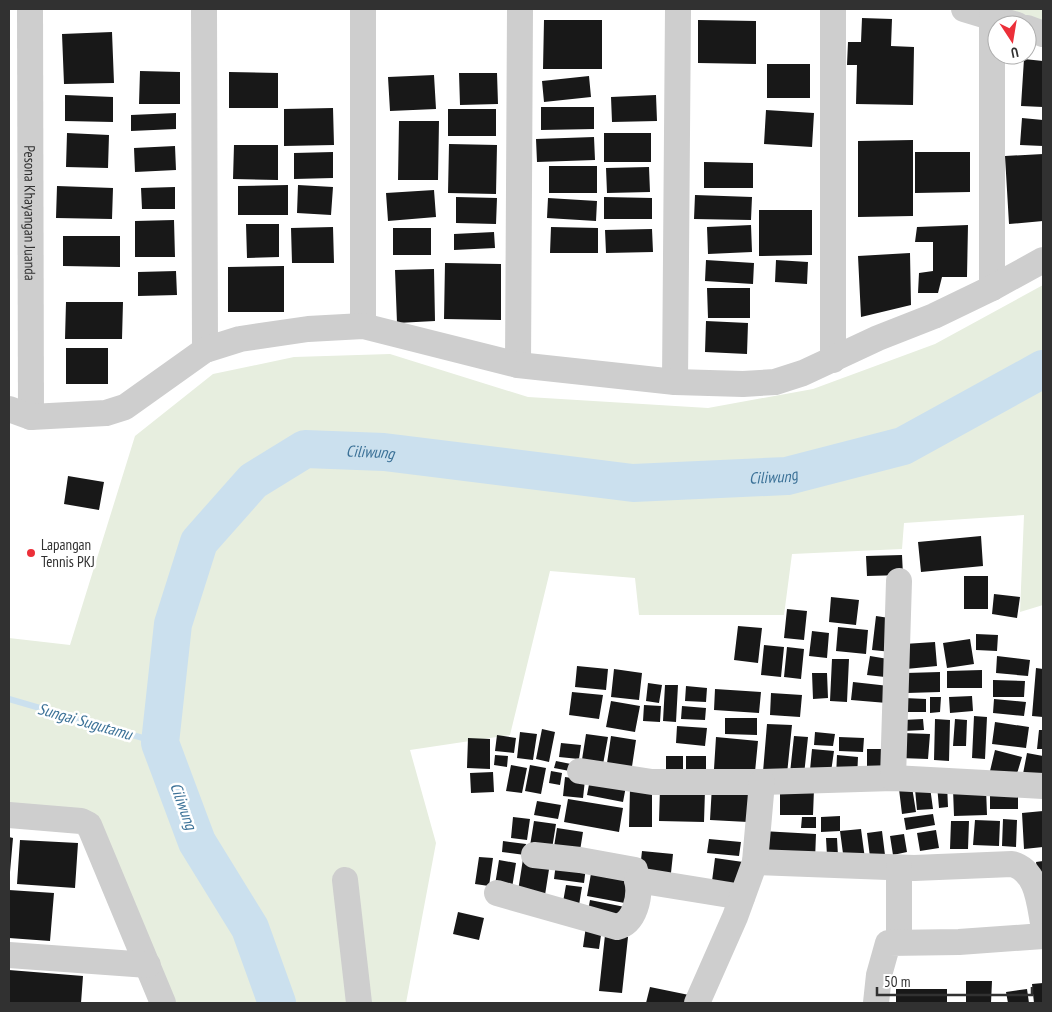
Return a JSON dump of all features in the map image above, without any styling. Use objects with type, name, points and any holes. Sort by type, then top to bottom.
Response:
[{"type":"street","points":[[204,9],[205,350]]},
{"type":"street","points":[[363,326],[364,9]]},
{"type":"street","points":[[518,365],[520,9]]},
{"type":"street","points":[[675,382],[678,9]]},
{"type":"street","points":[[833,9],[833,360]]},
{"type":"street","points":[[964,9],[987,16]]},
{"type":"street","name":"Pesona Khayangan Juanda","points":[[20,413],[23,11]]},
{"type":"street","points":[[992,65],[992,288]]},
{"type":"street","points":[[20,413],[95,415],[126,407],[205,350],[240,339],[308,329],[363,326],[518,365],[675,382],[743,384],[775,382],[833,360],[992,288],[1043,260]]},
{"type":"street","points":[[893,778],[899,581]]},
{"type":"street","points":[[580,771],[652,782],[762,782],[893,778],[1043,786]]},
{"type":"street","points":[[697,1003],[755,862],[762,782]]},
{"type":"street","points":[[9,815],[81,821],[89,824],[163,1003]]},
{"type":"street","points":[[498,893],[617,927],[625,925],[630,920],[640,891],[635,870],[580,860],[534,855]]},
{"type":"street","points":[[755,862],[899,868],[1012,864],[1021,867],[1030,876],[1037,892],[1043,924]]},
{"type":"street","points":[[899,868],[899,942]]},
{"type":"street","points":[[345,880],[360,1003]]},
{"type":"street","points":[[637,880],[742,897]]},
{"type":"street","points":[[876,1003],[886,946],[899,942],[959,942],[1043,936]]},
{"type":"street","points":[[9,955],[148,965]]},
{"type":"green space","points":[[987,9],[1043,9],[1043,24],[1037,22],[1037,15],[1009,15]]},
{"type":"green space","points":[[1043,285],[1043,605],[1020,612],[1024,515],[904,523],[902,549],[792,554],[784,615],[639,615],[635,578],[550,571],[510,735],[410,750],[436,843],[406,1003],[167,1003],[91,815],[9,813],[9,638],[70,645],[135,436],[213,374],[294,357],[390,354],[528,397],[708,408],[813,389],[935,344]]},
{"type":"building","points":[[862,18],[892,19],[891,46],[914,47],[913,105],[856,104],[857,65],[847,65],[848,42],[861,42]]},
{"type":"building","points":[[544,20],[602,20],[602,69],[543,69]]},
{"type":"building","points":[[698,20],[756,21],[756,64],[698,63]]},
{"type":"building","points":[[112,32],[114,83],[64,84],[62,34]]},
{"type":"building","points":[[1037,60],[1043,61],[1043,107],[1021,106],[1024,65],[1037,65]]},
{"type":"building","points":[[767,64],[810,64],[810,98],[767,98]]},
{"type":"building","points":[[140,71],[180,72],[180,104],[139,104]]},
{"type":"building","points":[[229,72],[278,73],[278,108],[229,108]]},
{"type":"building","points":[[459,73],[497,73],[498,104],[460,105]]},
{"type":"building","points":[[434,75],[436,109],[390,111],[388,77]]},
{"type":"building","points":[[589,76],[591,97],[544,102],[542,81]]},
{"type":"building","points":[[65,95],[113,97],[113,122],[65,121]]},
{"type":"building","points":[[656,95],[657,121],[612,122],[611,97]]},
{"type":"building","points":[[541,107],[594,107],[594,129],[541,130]]},
{"type":"building","points":[[333,108],[334,145],[284,146],[284,109]]},
{"type":"building","points":[[448,109],[496,109],[496,136],[448,136]]},
{"type":"building","points":[[766,110],[814,113],[812,147],[764,144]]},
{"type":"building","points":[[176,113],[176,129],[131,131],[131,115]]},
{"type":"building","points":[[1022,118],[1043,120],[1043,146],[1020,145]]},
{"type":"building","points":[[399,121],[439,121],[438,180],[398,180]]},
{"type":"building","points":[[67,133],[109,135],[108,168],[66,167]]},
{"type":"building","points":[[604,133],[651,133],[651,162],[604,162]]},
{"type":"building","points":[[594,137],[595,160],[537,162],[536,139]]},
{"type":"building","points":[[913,140],[913,216],[858,217],[858,141]]},
{"type":"building","points":[[449,144],[497,145],[496,194],[448,193]]},
{"type":"building","points":[[234,145],[278,145],[278,180],[233,179]]},
{"type":"building","points":[[175,146],[176,170],[135,172],[134,148]]},
{"type":"building","points":[[333,152],[333,178],[294,179],[294,153]]},
{"type":"building","points":[[915,152],[970,152],[970,192],[915,193]]},
{"type":"building","points":[[1043,154],[1043,221],[1009,224],[1005,156]]},
{"type":"building","points":[[704,162],[753,163],[753,188],[704,188]]},
{"type":"building","points":[[549,166],[597,166],[597,193],[549,193]]},
{"type":"building","points":[[649,167],[650,192],[607,193],[606,168]]},
{"type":"building","points":[[288,185],[288,215],[238,215],[238,186]]},
{"type":"building","points":[[298,185],[333,187],[331,215],[297,213]]},
{"type":"building","points":[[57,186],[113,188],[112,219],[56,218]]},
{"type":"building","points":[[175,187],[175,209],[142,209],[141,188]]},
{"type":"building","points":[[434,190],[436,217],[388,221],[386,193]]},
{"type":"building","points":[[695,195],[752,197],[751,220],[694,219]]},
{"type":"building","points":[[456,197],[497,198],[496,224],[456,223]]},
{"type":"building","points":[[604,197],[652,198],[652,219],[604,219]]},
{"type":"building","points":[[548,198],[597,201],[596,221],[547,218]]},
{"type":"building","points":[[759,210],[812,210],[812,255],[759,256]]},
{"type":"building","points":[[174,220],[175,257],[135,257],[135,221]]},
{"type":"building","points":[[246,224],[279,224],[279,257],[247,258]]},
{"type":"building","points":[[751,225],[752,252],[708,254],[707,227]]},
{"type":"building","points":[[968,225],[967,277],[942,277],[938,293],[918,293],[919,273],[933,271],[933,242],[915,242],[917,227]]},
{"type":"building","points":[[333,227],[334,263],[292,263],[291,228]]},
{"type":"building","points":[[551,227],[598,228],[598,253],[550,253]]},
{"type":"building","points":[[393,228],[431,228],[431,255],[393,255]]},
{"type":"building","points":[[652,229],[653,252],[606,253],[605,230]]},
{"type":"building","points":[[494,232],[495,248],[454,250],[454,234]]},
{"type":"building","points":[[63,236],[120,236],[120,267],[63,266]]},
{"type":"building","points":[[910,253],[911,305],[861,317],[858,256]]},
{"type":"building","points":[[706,260],[754,263],[753,284],[705,281]]},
{"type":"building","points":[[776,260],[808,262],[807,284],[775,282]]},
{"type":"building","points":[[445,263],[501,264],[501,320],[444,319]]},
{"type":"building","points":[[284,266],[284,312],[228,312],[228,267]]},
{"type":"building","points":[[434,269],[435,321],[397,323],[395,270]]},
{"type":"building","points":[[176,271],[177,295],[138,296],[138,272]]},
{"type":"building","points":[[707,288],[750,288],[750,318],[708,318]]},
{"type":"building","points":[[66,302],[123,302],[122,339],[65,339]]},
{"type":"building","points":[[706,321],[748,323],[747,354],[705,352]]},
{"type":"building","points":[[66,348],[108,348],[108,384],[66,384]]},
{"type":"building","points":[[68,476],[104,482],[99,510],[64,504]]},
{"type":"building","points":[[981,536],[983,566],[921,572],[918,542]]},
{"type":"building","points":[[902,555],[903,575],[867,576],[866,556]]},
{"type":"building","points":[[964,576],[988,576],[988,609],[964,609]]},
{"type":"building","points":[[994,594],[1020,597],[1017,618],[992,614]]},
{"type":"building","points":[[831,597],[859,600],[856,625],[829,622]]},
{"type":"building","points":[[787,609],[807,611],[804,640],[784,638]]},
{"type":"building","points":[[876,616],[896,619],[892,652],[872,650]]},
{"type":"building","points":[[738,626],[762,628],[758,663],[734,660]]},
{"type":"building","points":[[838,627],[868,630],[866,654],[836,651]]},
{"type":"building","points":[[812,631],[829,633],[827,658],[809,656]]},
{"type":"building","points":[[976,634],[998,635],[997,651],[976,650]]},
{"type":"building","points":[[970,639],[974,664],[947,668],[943,643]]},
{"type":"building","points":[[935,642],[937,666],[906,669],[904,644]]},
{"type":"building","points":[[764,645],[784,647],[781,677],[761,675]]},
{"type":"building","points":[[787,647],[804,649],[801,679],[784,677]]},
{"type":"building","points":[[870,656],[888,659],[885,677],[867,675]]},
{"type":"building","points":[[997,656],[1030,660],[1028,676],[996,673]]},
{"type":"building","points":[[832,659],[849,659],[847,702],[830,701]]},
{"type":"building","points":[[577,666],[608,669],[606,690],[575,687]]},
{"type":"building","points":[[1036,668],[1043,669],[1043,717],[1032,716]]},
{"type":"building","points":[[614,669],[642,673],[639,700],[611,697]]},
{"type":"building","points":[[982,670],[982,688],[947,688],[947,671]]},
{"type":"building","points":[[940,672],[940,692],[907,693],[906,673]]},
{"type":"building","points":[[812,673],[827,673],[828,698],[813,699]]},
{"type":"building","points":[[993,680],[1025,681],[1024,697],[993,697]]},
{"type":"building","points":[[853,682],[889,686],[887,703],[851,700]]},
{"type":"building","points":[[648,683],[662,685],[659,703],[646,701]]},
{"type":"building","points":[[665,685],[678,685],[676,722],[663,721]]},
{"type":"building","points":[[686,686],[707,688],[706,702],[685,701]]},
{"type":"building","points":[[715,689],[761,692],[759,713],[714,710]]},
{"type":"building","points":[[572,692],[603,695],[599,719],[569,715]]},
{"type":"building","points":[[771,693],[802,695],[800,717],[770,715]]},
{"type":"building","points":[[972,696],[973,711],[950,713],[949,697]]},
{"type":"building","points":[[930,697],[941,697],[940,712],[930,713]]},
{"type":"building","points":[[904,698],[926,699],[926,712],[903,712]]},
{"type":"building","points":[[994,699],[1026,702],[1024,716],[993,713]]},
{"type":"building","points":[[611,701],[640,706],[635,732],[606,727]]},
{"type":"building","points":[[644,705],[661,706],[660,722],[643,721]]},
{"type":"building","points":[[682,706],[706,708],[705,720],[681,719]]},
{"type":"building","points":[[974,716],[987,717],[985,759],[972,758]]},
{"type":"building","points":[[725,718],[757,718],[757,735],[725,734]]},
{"type":"building","points":[[923,719],[924,730],[903,731],[903,720]]},
{"type":"building","points":[[935,719],[950,720],[949,761],[934,760]]},
{"type":"building","points":[[955,719],[967,720],[966,746],[953,746]]},
{"type":"building","points":[[995,722],[1029,727],[1026,748],[992,744]]},
{"type":"building","points":[[767,724],[792,725],[787,774],[763,772]]},
{"type":"building","points":[[677,726],[707,728],[705,746],[676,743]]},
{"type":"building","points":[[542,729],[555,732],[549,762],[536,759]]},
{"type":"building","points":[[1039,730],[1043,730],[1043,749],[1037,749]]},
{"type":"building","points":[[520,732],[537,734],[533,760],[517,758]]},
{"type":"building","points":[[815,732],[835,734],[833,746],[814,745]]},
{"type":"building","points":[[902,733],[930,734],[928,759],[900,758]]},
{"type":"building","points":[[586,734],[608,737],[602,770],[581,766]]},
{"type":"building","points":[[497,735],[516,738],[514,753],[495,751]]},
{"type":"building","points":[[611,736],[636,740],[631,773],[606,770]]},
{"type":"building","points":[[794,736],[808,737],[804,775],[790,773]]},
{"type":"building","points":[[716,737],[758,741],[755,772],[714,769]]},
{"type":"building","points":[[839,737],[864,738],[863,752],[839,751]]},
{"type":"building","points":[[468,738],[490,739],[490,769],[467,768]]},
{"type":"building","points":[[561,743],[581,745],[579,759],[559,757]]},
{"type":"building","points":[[812,749],[834,751],[831,772],[810,770]]},
{"type":"building","points":[[867,749],[886,749],[886,775],[867,775]]},
{"type":"building","points":[[995,750],[1022,757],[1016,777],[990,771]]},
{"type":"building","points":[[1027,753],[1043,756],[1043,783],[1022,779]]},
{"type":"building","points":[[495,755],[508,756],[507,767],[494,765]]},
{"type":"building","points":[[837,755],[858,757],[857,778],[836,777]]},
{"type":"building","points":[[666,756],[683,756],[683,779],[666,779]]},
{"type":"building","points":[[686,756],[706,756],[706,780],[686,780]]},
{"type":"building","points":[[556,761],[576,765],[575,772],[554,768]]},
{"type":"building","points":[[511,765],[527,768],[522,793],[506,791]]},
{"type":"building","points":[[530,765],[546,768],[541,794],[525,791]]},
{"type":"building","points":[[551,771],[562,773],[560,785],[549,783]]},
{"type":"building","points":[[493,772],[494,792],[471,793],[470,773]]},
{"type":"building","points":[[591,774],[627,781],[623,802],[587,795]]},
{"type":"building","points":[[565,777],[585,780],[583,798],[563,796]]},
{"type":"building","points":[[947,784],[948,807],[939,808],[937,785]]},
{"type":"building","points":[[712,786],[750,787],[748,822],[710,820]]},
{"type":"building","points":[[912,787],[916,812],[902,814],[899,789]]},
{"type":"building","points":[[930,787],[933,809],[917,810],[915,789]]},
{"type":"building","points":[[630,788],[652,789],[652,827],[629,827]]},
{"type":"building","points":[[660,788],[705,790],[704,822],[659,821]]},
{"type":"building","points":[[986,788],[987,815],[954,816],[953,789]]},
{"type":"building","points":[[780,789],[814,789],[813,815],[780,815]]},
{"type":"building","points":[[1018,793],[1018,809],[990,809],[990,794]]},
{"type":"building","points":[[568,799],[623,808],[619,832],[564,822]]},
{"type":"building","points":[[537,801],[561,805],[558,819],[534,815]]},
{"type":"building","points":[[1043,811],[1043,847],[1024,849],[1022,813]]},
{"type":"building","points":[[933,814],[935,825],[906,830],[904,818]]},
{"type":"building","points":[[840,816],[840,831],[821,832],[821,817]]},
{"type":"building","points":[[513,817],[530,819],[527,840],[511,838]]},
{"type":"building","points":[[802,817],[816,817],[816,828],[801,828]]},
{"type":"building","points":[[1003,819],[1017,820],[1016,847],[1002,846]]},
{"type":"building","points":[[975,820],[1000,821],[999,846],[973,845]]},
{"type":"building","points":[[534,821],[556,824],[551,855],[529,852]]},
{"type":"building","points":[[951,821],[969,821],[968,849],[950,849]]},
{"type":"building","points":[[557,828],[583,832],[579,857],[553,853]]},
{"type":"building","points":[[861,829],[865,859],[844,861],[840,831]]},
{"type":"building","points":[[936,830],[939,848],[920,851],[917,833]]},
{"type":"building","points":[[762,831],[816,834],[815,860],[760,857]]},
{"type":"building","points":[[882,831],[885,855],[870,857],[867,833]]},
{"type":"building","points":[[904,834],[907,852],[893,855],[890,836]]},
{"type":"building","points":[[9,837],[13,838],[10,872],[9,872]]},
{"type":"building","points":[[826,838],[837,838],[838,856],[827,856]]},
{"type":"building","points":[[709,839],[741,842],[739,856],[707,853]]},
{"type":"building","points":[[20,840],[78,843],[75,888],[17,884]]},
{"type":"building","points":[[503,841],[526,844],[525,855],[502,852]]},
{"type":"building","points":[[642,851],[673,854],[670,882],[639,878]]},
{"type":"building","points":[[479,857],[493,858],[489,886],[475,884]]},
{"type":"building","points":[[715,858],[743,862],[739,893],[711,889]]},
{"type":"building","points":[[523,859],[550,863],[545,895],[518,891]]},
{"type":"building","points":[[499,860],[516,863],[512,888],[495,885]]},
{"type":"building","points":[[1043,861],[1043,885],[1040,886],[1036,862]]},
{"type":"building","points":[[556,863],[586,867],[584,883],[554,879]]},
{"type":"building","points":[[592,868],[635,877],[630,904],[587,896]]},
{"type":"building","points":[[566,885],[582,887],[579,905],[563,902]]},
{"type":"building","points":[[9,890],[54,893],[50,941],[9,938]]},
{"type":"building","points":[[590,900],[625,907],[622,924],[587,916]]},
{"type":"building","points":[[458,912],[484,918],[479,940],[453,934]]},
{"type":"building","points":[[586,926],[602,928],[599,949],[583,947]]},
{"type":"building","points":[[605,935],[628,937],[622,993],[599,991]]},
{"type":"building","points":[[9,970],[83,976],[81,1003],[9,1003]]},
{"type":"building","points":[[966,981],[992,981],[991,1003],[966,1003]]},
{"type":"building","points":[[1043,983],[1043,1003],[1034,1003],[1032,984]]},
{"type":"building","points":[[650,987],[689,995],[687,1003],[646,1003]]},
{"type":"building","points":[[896,989],[947,989],[947,1002],[896,1002]]},
{"type":"building","points":[[1027,989],[1029,1003],[1008,1003],[1006,992]]},
{"type":"waterway","name":"Ciliwung","points":[[277,1003],[250,928],[197,842],[160,743],[173,624],[199,542],[253,481],[305,449],[384,452],[633,483],[787,476],[903,446],[1043,369]]},
{"type":"waterway","name":"Sungai Sugutamu","points":[[9,699],[160,743]]},
{"type":"place","name":"Lapangan Tennis PKJ","points":[[31,553]]}]
